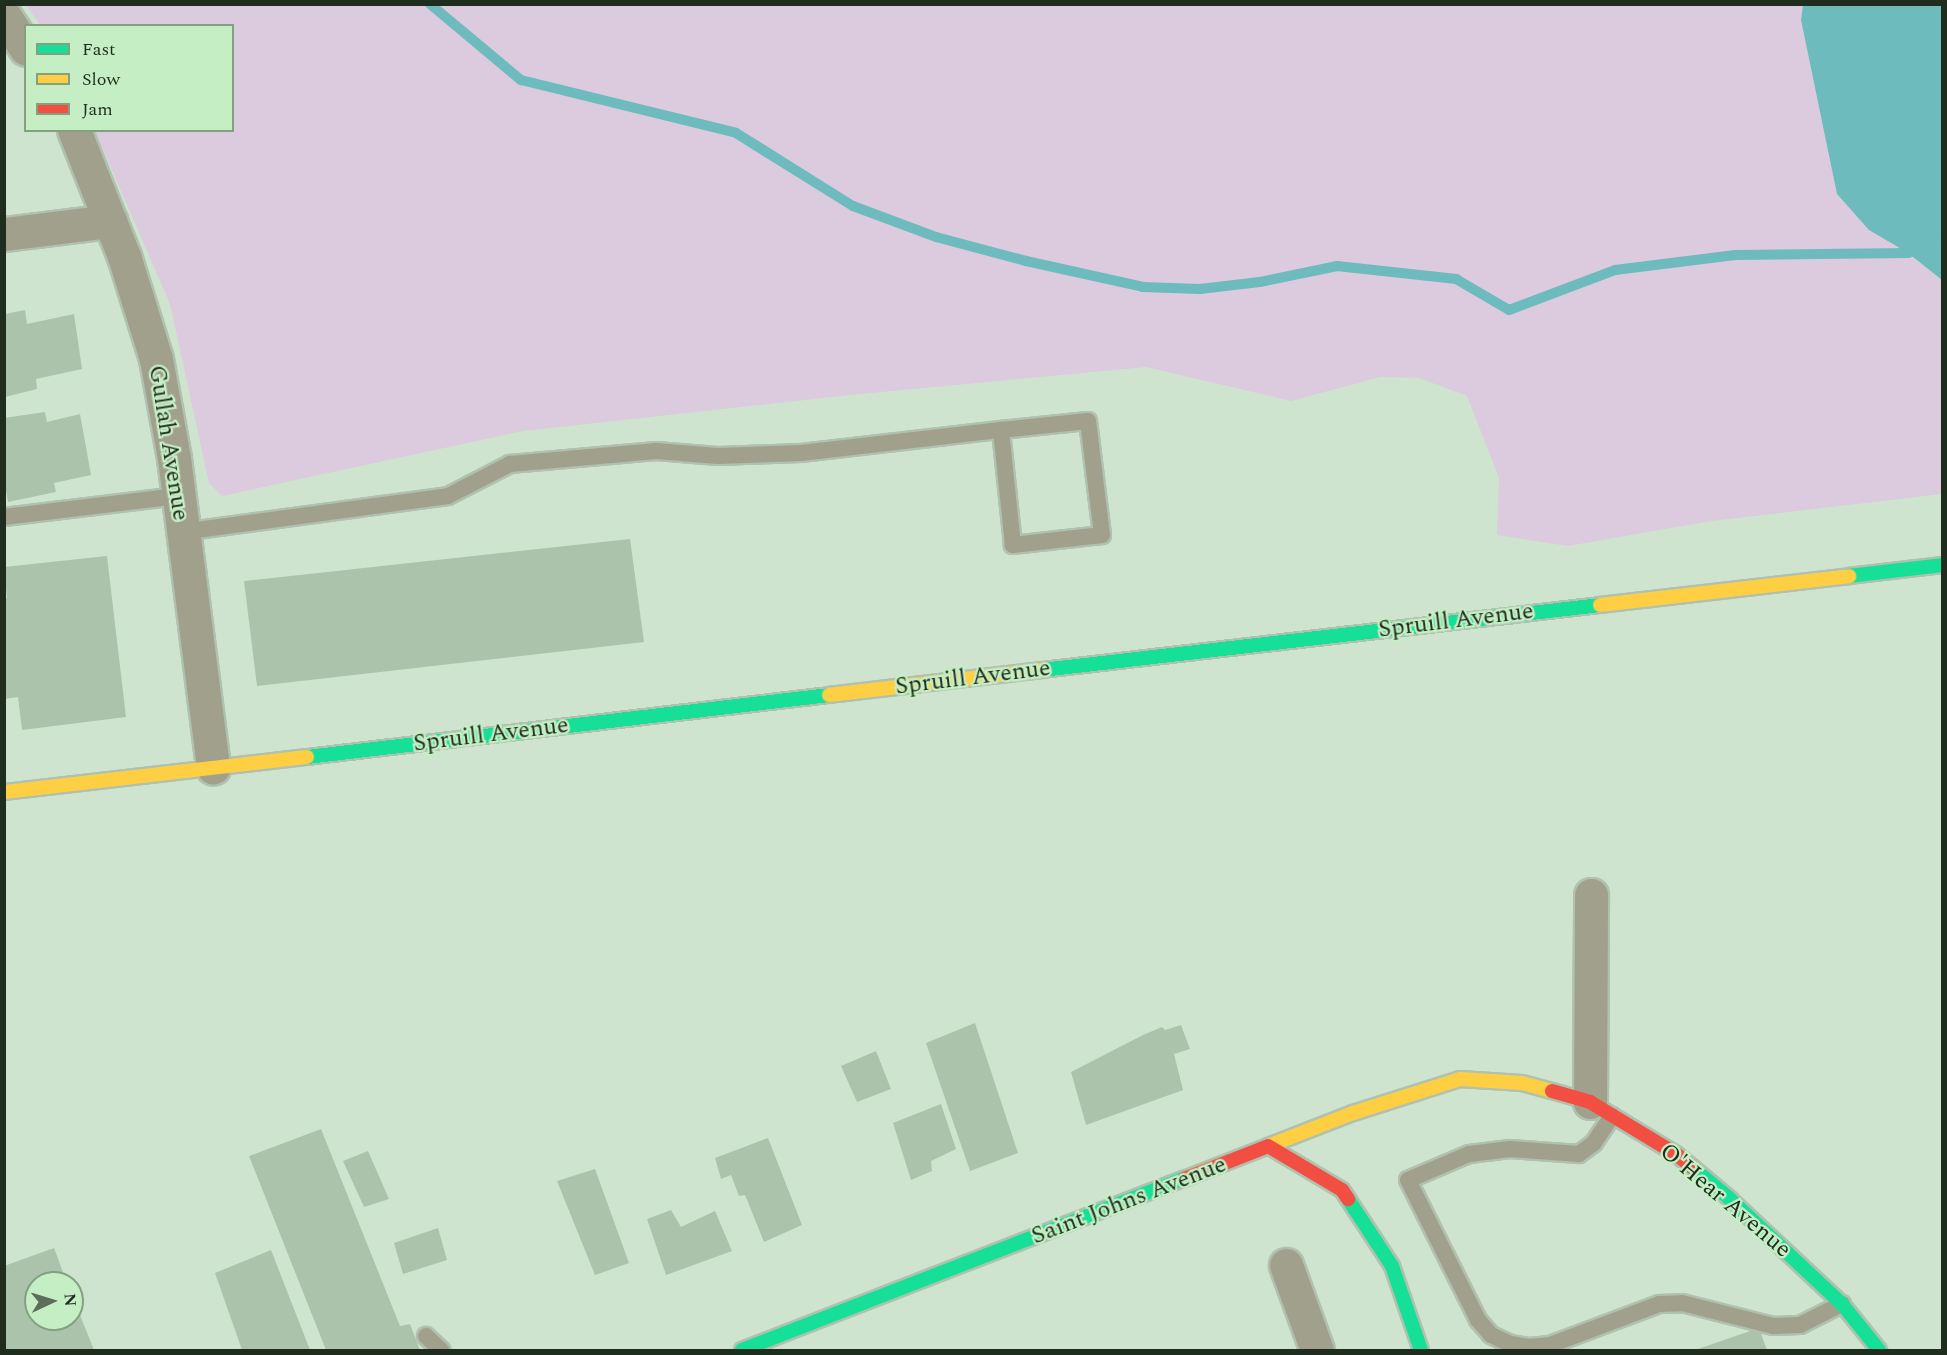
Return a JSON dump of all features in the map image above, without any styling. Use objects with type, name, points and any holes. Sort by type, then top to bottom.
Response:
[{"type":"street","points":[[4,15],[24,46]]},
{"type":"street","name":"Gullah Avenue","points":[[75,132],[124,256],[156,359],[178,496],[213,768]]},
{"type":"street","points":[[4,234],[110,221]]},
{"type":"street","name":"Spruill Avenue","points":[[4,792],[1942,565]]},
{"type":"street","points":[[1591,895],[1601,1109]]},
{"type":"street","name":"O'Hear Avenue","points":[[1268,1146],[1353,1113],[1460,1079],[1522,1083],[1601,1109],[1676,1154],[1730,1199],[1842,1304],[1879,1350]]},
{"type":"street","points":[[1268,1146],[1342,1190],[1392,1266],[1421,1350]]},
{"type":"street","name":"Saint Johns Avenue","points":[[742,1350],[1268,1146]]},
{"type":"street","points":[[1286,1265],[1317,1350]]},
{"type":"lane","points":[[183,532],[448,496],[510,464],[656,451],[718,456],[801,453],[1001,430],[1088,421],[1101,535],[1013,545],[1001,430]]},
{"type":"lane","points":[[4,517],[178,496]]},
{"type":"lane","points":[[1601,1109],[1594,1143],[1579,1154],[1509,1149],[1469,1154],[1408,1180],[1478,1320],[1491,1335],[1510,1344],[1530,1347],[1550,1345],[1659,1304],[1683,1303],[1773,1326],[1800,1325],[1842,1304]]},
{"type":"lane","points":[[426,1336],[441,1350]]},
{"type":"shaded area","points":[[26,5],[1803,5],[1801,20],[1837,194],[1869,230],[1908,253],[1942,280],[1942,494],[1711,521],[1568,546],[1497,535],[1499,478],[1467,396],[1419,378],[1380,377],[1291,401],[1146,367],[850,395],[523,431],[222,496],[209,483],[170,304],[95,132],[234,132],[234,24],[39,24]]},
{"type":"water","points":[[1803,5],[1942,5],[1942,280],[1908,253],[1869,230],[1837,194],[1801,20]]},
{"type":"building","points":[[25,310],[27,324],[74,314],[82,369],[36,379],[37,389],[5,397],[5,314]]},
{"type":"building","points":[[45,412],[47,422],[80,414],[91,475],[54,483],[56,492],[8,502],[4,479],[4,418]]},
{"type":"building","points":[[630,539],[644,642],[257,686],[244,581]]},
{"type":"building","points":[[107,556],[126,717],[22,730],[18,697],[4,699],[4,598],[7,598],[4,567]]},
{"type":"building","points":[[975,1023],[1018,1153],[970,1171],[926,1043]]},
{"type":"building","points":[[1181,1025],[1190,1049],[1174,1054],[1183,1090],[1086,1125],[1071,1072],[1143,1035],[1162,1027],[1165,1030]]},
{"type":"building","points":[[876,1051],[891,1089],[857,1102],[841,1066]]},
{"type":"building","points":[[941,1104],[956,1149],[931,1161],[932,1171],[911,1180],[893,1123]]},
{"type":"building","points":[[321,1129],[400,1326],[410,1324],[420,1350],[326,1350],[249,1156]]},
{"type":"building","points":[[768,1138],[802,1225],[764,1242],[745,1195],[739,1196],[731,1175],[721,1179],[715,1158]]},
{"type":"building","points":[[368,1151],[389,1199],[364,1207],[343,1161]]},
{"type":"building","points":[[595,1169],[629,1263],[595,1275],[557,1181]]},
{"type":"building","points":[[671,1210],[681,1227],[715,1211],[732,1251],[666,1275],[647,1219]]},
{"type":"building","points":[[438,1228],[447,1260],[403,1274],[394,1243]]},
{"type":"building","points":[[54,1248],[63,1271],[24,1271],[24,1331],[84,1331],[84,1325],[94,1350],[4,1350],[4,1266]]},
{"type":"building","points":[[271,1250],[310,1350],[242,1350],[215,1273]]},
{"type":"building","points":[[1759,1328],[1767,1350],[1695,1350]]},
{"type":"waterway","points":[[430,4],[521,80],[736,133],[853,206],[936,237],[1026,261],[1143,287],[1200,289],[1260,282],[1337,266],[1456,279],[1509,310],[1615,270],[1735,255],[1908,253],[1942,241]]},
{"type":"traffic: fast","points":[[1849,576],[1942,565]]},
{"type":"traffic: fast","points":[[1042,670],[1600,605]]},
{"type":"traffic: fast","points":[[307,757],[829,695]]},
{"type":"traffic: fast","points":[[1692,1167],[1730,1199],[1842,1304],[1879,1350]]},
{"type":"traffic: fast","points":[[742,1350],[1184,1179]]},
{"type":"traffic: fast","points":[[1348,1199],[1392,1266],[1421,1350]]},
{"type":"traffic: slow","points":[[1600,605],[1849,576]]},
{"type":"traffic: slow","points":[[829,695],[1042,670]]},
{"type":"traffic: slow","points":[[4,792],[307,757]]},
{"type":"traffic: slow","points":[[1268,1146],[1353,1113],[1460,1079],[1522,1083],[1552,1091]]},
{"type":"traffic: jam","points":[[1552,1091],[1590,1102],[1676,1154],[1692,1167]]},
{"type":"traffic: jam","points":[[1184,1179],[1268,1146],[1342,1190],[1348,1199]]}]
